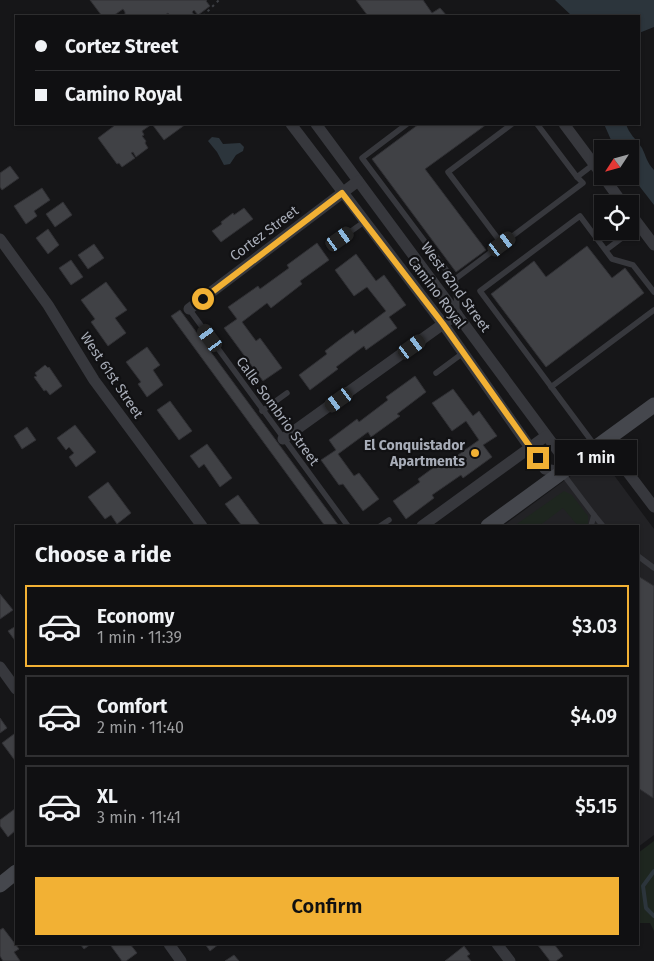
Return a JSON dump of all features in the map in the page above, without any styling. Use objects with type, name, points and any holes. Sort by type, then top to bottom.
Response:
[{"type":"street","name":"Camino Royal","points":[[292,125],[443,324],[545,469],[561,472]]},
{"type":"street","name":"West 62nd Street","points":[[317,125],[561,455],[561,472]]},
{"type":"street","points":[[565,125],[594,164]]},
{"type":"street","name":"Cortez Street","points":[[189,309],[358,181]]},
{"type":"street","points":[[639,225],[654,245]]},
{"type":"street","name":"West 61st Street","points":[[0,239],[48,305],[94,380],[201,525]]},
{"type":"street","points":[[283,439],[457,314]]},
{"type":"street","points":[[489,525],[654,404]]},
{"type":"street","points":[[423,525],[546,436]]},
{"type":"street","points":[[600,444],[654,508]]},
{"type":"street","points":[[0,667],[15,688]]},
{"type":"street","points":[[0,884],[15,873]]},
{"type":"street","points":[[170,945],[181,961]]},
{"type":"street","points":[[498,945],[510,961]]},
{"type":"lane","points":[[407,125],[362,158],[456,283],[457,314]]},
{"type":"lane","points":[[502,244],[448,172],[511,125]]},
{"type":"lane","points":[[454,280],[583,183],[539,125]]},
{"type":"lane","points":[[577,177],[594,164]]},
{"type":"lane","points":[[600,444],[551,387],[480,291],[580,216],[612,259],[632,264],[654,292]]},
{"type":"lane","points":[[340,239],[364,222]]},
{"type":"lane","points":[[606,250],[619,240]]},
{"type":"lane","name":"Calle Sombrio Street","points":[[189,309],[347,525]]},
{"type":"lane","points":[[551,387],[654,310]]},
{"type":"lane","points":[[436,373],[463,353]]},
{"type":"lane","points":[[262,411],[287,392]]},
{"type":"lane","points":[[561,472],[602,525]]},
{"type":"lane","points":[[591,525],[594,515]]},
{"type":"lane","points":[[382,525],[389,520]]},
{"type":"lane","points":[[639,557],[654,568]]},
{"type":"path","points":[[204,15],[218,0]]},
{"type":"shaded area","points":[[555,0],[654,0],[654,27],[640,33],[640,15],[571,15]]},
{"type":"shaded area","points":[[604,125],[626,125],[636,140],[611,140]]},
{"type":"shaded area","points":[[212,137],[219,138],[223,144],[240,143],[244,147],[243,151],[236,155],[230,164],[224,165],[208,141]]},
{"type":"shaded area","points":[[639,144],[654,170],[654,205],[639,185]]},
{"type":"shaded area","points":[[599,455],[654,529],[654,835],[639,846],[639,525],[504,525]]},
{"type":"shaded area","points":[[564,491],[572,495],[588,516],[588,524],[577,525],[563,508],[540,525],[515,525]]},
{"type":"shaded area","points":[[654,841],[654,931],[650,923],[639,923],[639,852]]},
{"type":"building","points":[[90,0],[207,0],[210,6],[198,15],[194,10],[192,12],[194,15],[170,15],[168,13],[165,15],[125,15],[123,9],[114,15],[101,15]]},
{"type":"building","points":[[356,0],[423,0],[432,13],[440,8],[446,15],[367,15]]},
{"type":"building","points":[[151,125],[142,131],[144,135],[142,136],[148,148],[136,157],[133,152],[131,153],[135,158],[122,167],[119,163],[117,164],[98,138],[114,126]]},
{"type":"building","points":[[153,125],[185,125],[164,140]]},
{"type":"building","points":[[418,125],[486,125],[425,169],[486,250],[456,272],[372,159]]},
{"type":"building","points":[[10,166],[19,178],[2,190],[0,187],[0,173]]},
{"type":"building","points":[[42,188],[50,200],[34,211],[37,216],[26,224],[14,206]]},
{"type":"building","points":[[63,202],[72,215],[55,227],[46,214]]},
{"type":"building","points":[[244,208],[253,219],[221,242],[212,231],[233,213],[234,215]]},
{"type":"building","points":[[48,229],[59,245],[48,254],[36,238]]},
{"type":"building","points":[[317,243],[329,260],[300,281],[302,284],[271,308],[267,303],[242,322],[256,341],[260,338],[282,368],[263,381],[224,328],[237,319],[228,307],[258,286],[260,289],[289,268],[287,265]]},
{"type":"building","points":[[94,244],[104,258],[88,269],[78,255]]},
{"type":"building","points":[[587,246],[612,278],[625,268],[644,293],[546,367],[491,294],[534,261],[546,277]]},
{"type":"building","points":[[356,254],[376,281],[384,275],[406,305],[389,317],[397,328],[366,350],[364,346],[310,390],[299,375],[327,354],[325,351],[338,341],[353,330],[355,334],[386,311],[367,287],[354,296],[335,270]]},
{"type":"building","points":[[71,260],[83,277],[71,285],[59,268]]},
{"type":"building","points":[[106,282],[127,310],[115,318],[126,333],[108,346],[91,322],[95,319],[81,300]]},
{"type":"building","points":[[180,310],[338,525],[324,525],[171,316]]},
{"type":"building","points":[[147,347],[160,365],[153,370],[163,385],[147,397],[138,384],[141,382],[126,362]]},
{"type":"building","points":[[45,365],[49,367],[62,386],[50,395],[46,390],[44,391],[34,377],[37,376],[35,373]]},
{"type":"building","name":"El Conquistador Apartments","points":[[415,376],[426,392],[397,414],[400,416],[371,437],[368,432],[338,454],[354,476],[359,473],[379,499],[363,511],[343,484],[339,485],[321,460],[336,450],[329,440],[357,419],[359,422],[388,400],[386,397]]},
{"type":"building","name":"El Conquistador Apartments","points":[[453,389],[473,416],[479,411],[497,436],[483,445],[492,457],[463,478],[461,475],[432,495],[434,498],[406,519],[393,501],[420,482],[418,479],[448,457],[451,460],[479,440],[466,421],[452,431],[432,403]]},
{"type":"building","points":[[170,401],[192,431],[179,440],[157,410]]},
{"type":"building","points":[[75,425],[96,452],[76,467],[69,457],[74,453],[69,447],[66,450],[57,438]]},
{"type":"building","points":[[27,427],[36,440],[22,449],[14,436]]},
{"type":"building","points":[[207,444],[232,478],[220,487],[204,464],[199,468],[190,456]]},
{"type":"building","points":[[108,482],[131,513],[117,524],[111,515],[105,519],[88,497]]},
{"type":"building","points":[[238,495],[260,525],[241,525],[225,504]]},
{"type":"building","points":[[639,577],[654,586],[653,798],[639,789]]},
{"type":"building","points":[[0,594],[13,610],[0,619]]},
{"type":"building","points":[[15,627],[15,641],[8,631]]},
{"type":"building","points":[[0,718],[7,728],[0,733]]},
{"type":"building","points":[[15,735],[15,761],[2,743]]},
{"type":"building","points":[[15,809],[15,831],[8,837],[0,826],[0,820]]},
{"type":"building","points":[[3,928],[19,949],[14,952],[20,961],[3,961],[0,956],[0,930]]},
{"type":"building","points":[[81,945],[90,945],[84,949]]},
{"type":"building","points":[[131,945],[137,953],[126,961],[122,961],[111,946]]},
{"type":"building","points":[[206,945],[218,945],[210,951]]},
{"type":"building","points":[[538,945],[555,945],[563,956],[556,961],[550,961]]},
{"type":"building","points":[[464,946],[470,954],[467,956],[471,961],[445,961]]},
{"type":"building","points":[[234,955],[239,961],[225,961]]},
{"type":"waterway","points":[[654,871],[643,886],[646,908],[654,916]]},
{"type":"place","name":"El Conquistador Apartments","points":[[475,453]]},
{"type":"route","points":[[203,299],[342,193],[443,324],[538,458]]}]
